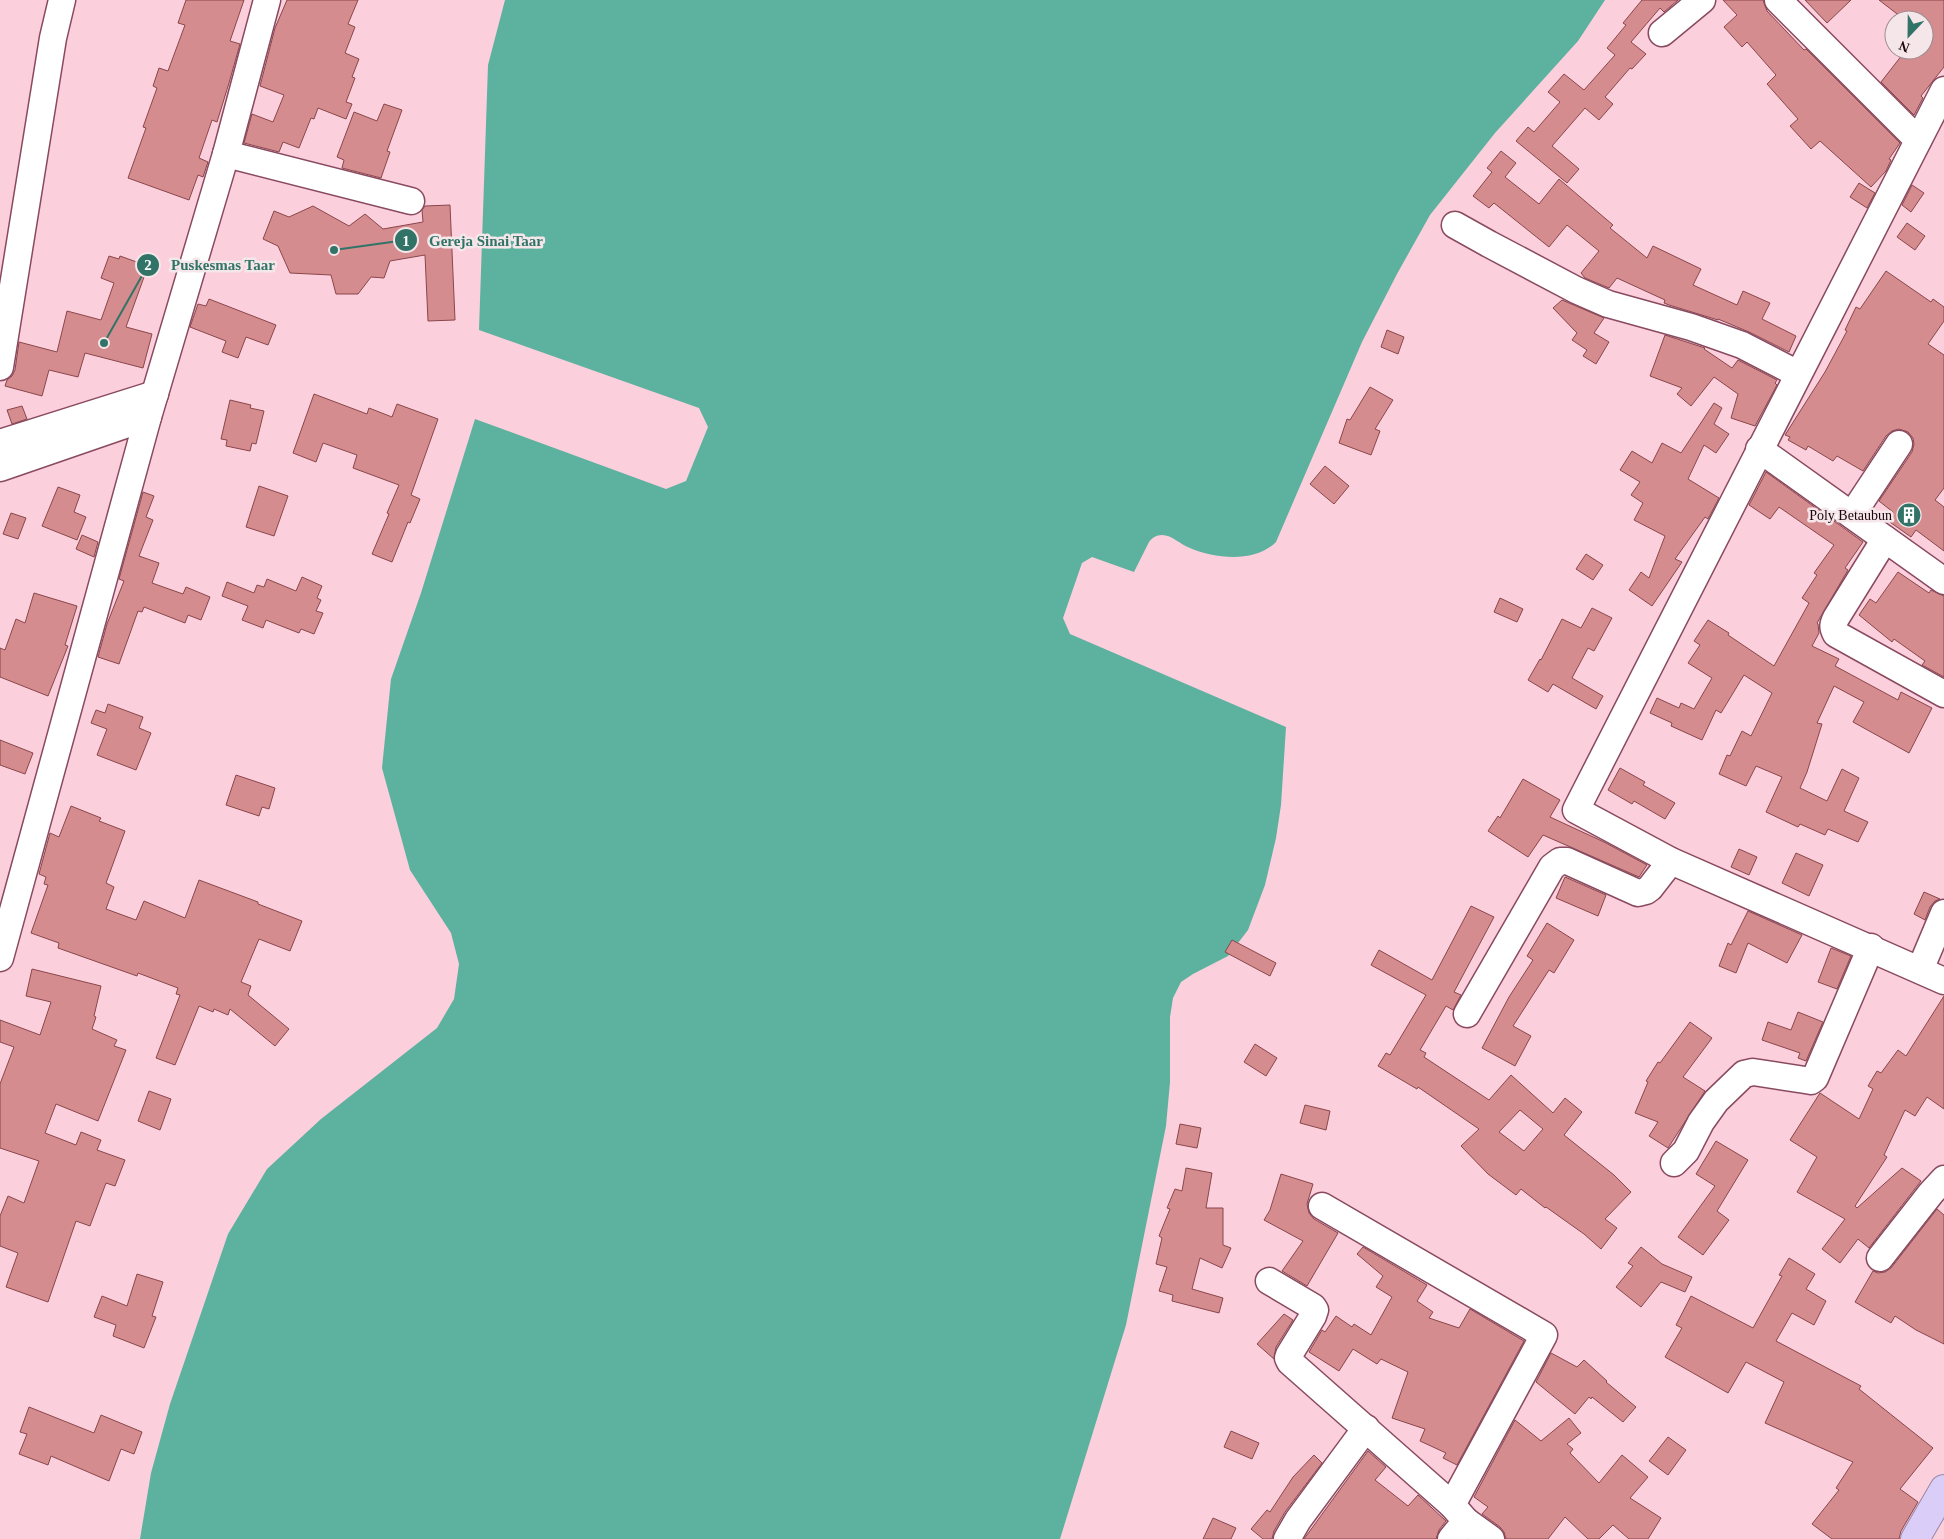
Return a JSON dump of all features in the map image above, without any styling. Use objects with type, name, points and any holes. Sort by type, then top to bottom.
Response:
[{"type":"highway","points":[[1915,1539],[1944,1489]]},
{"type":"highway","points":[[1936,1539],[1944,1524]]},
{"type":"street","points":[[0,367],[53,38],[62,0]]},
{"type":"street","points":[[0,958],[151,406],[226,154],[267,0]]},
{"type":"street","points":[[1662,33],[1702,0]]},
{"type":"street","points":[[1778,0],[1918,140]]},
{"type":"street","points":[[1944,90],[1576,810],[1671,861],[1871,947],[1944,981]]},
{"type":"street","points":[[226,154],[411,201]]},
{"type":"street","points":[[1455,225],[1576,290],[1608,304],[1690,327],[1742,345],[1798,374]]},
{"type":"street","points":[[0,443],[151,406]]},
{"type":"street","points":[[0,468],[151,406]]},
{"type":"street","points":[[1852,515],[1899,444]]},
{"type":"street","points":[[1759,450],[1944,581]]},
{"type":"street","points":[[1886,539],[1834,622],[1834,630],[1836,634],[1944,694]]},
{"type":"street","points":[[1467,1014],[1552,867],[1557,862],[1567,861],[1638,893],[1650,888],[1671,861]]},
{"type":"street","points":[[1920,970],[1944,913]]},
{"type":"street","points":[[1674,1163],[1686,1151],[1701,1122],[1716,1101],[1744,1074],[1753,1072],[1811,1081],[1815,1078],[1871,947]]},
{"type":"street","points":[[1880,1258],[1931,1192],[1944,1179]]},
{"type":"street","points":[[1322,1206],[1544,1335],[1456,1522]]},
{"type":"street","points":[[1269,1281],[1315,1310],[1289,1354],[1290,1362],[1366,1428],[1456,1522],[1491,1539]]},
{"type":"street","points":[[1287,1539],[1298,1520],[1366,1428]]},
{"type":"shaded area","points":[[505,0],[1605,0],[1578,41],[1495,133],[1430,215],[1362,342],[1276,542],[1267,549],[1257,553],[1235,557],[1200,552],[1166,535],[1160,535],[1154,537],[1149,542],[1134,572],[1092,557],[1082,563],[1063,618],[1070,634],[1286,727],[1281,805],[1276,838],[1265,885],[1248,930],[1228,956],[1181,982],[1173,998],[1170,1017],[1170,1082],[1166,1126],[1126,1325],[1060,1539],[140,1539],[151,1473],[170,1404],[228,1234],[267,1169],[321,1119],[437,1028],[454,999],[459,964],[451,933],[410,870],[382,768],[391,679],[421,593],[475,419],[666,489],[686,481],[708,427],[699,408],[479,330],[488,65]]},
{"type":"building","points":[[186,0],[244,0],[230,41],[240,44],[229,83],[217,122],[212,120],[199,158],[208,162],[203,177],[198,175],[189,200],[128,178],[146,128],[143,127],[157,88],[153,86],[159,68],[168,71],[185,25],[178,23]]},
{"type":"building","points":[[287,0],[358,0],[348,24],[355,27],[345,53],[359,59],[352,77],[355,78],[346,102],[352,104],[346,119],[318,108],[314,119],[311,118],[299,148],[283,142],[279,152],[244,143],[252,114],[273,122],[284,95],[260,86],[275,28]]},
{"type":"building","points":[[1642,0],[1678,0],[1664,12],[1660,8],[1631,42],[1646,54],[1632,69],[1630,68],[1605,97],[1613,104],[1599,120],[1585,108],[1552,146],[1579,169],[1567,183],[1516,141],[1528,127],[1534,132],[1560,102],[1548,92],[1564,74],[1584,90],[1615,55],[1607,48],[1626,25],[1623,23]]},
{"type":"building","points":[[1723,0],[1763,0],[1767,11],[1804,50],[1806,49],[1900,143],[1889,159],[1891,160],[1886,171],[1871,187],[1820,141],[1811,149],[1790,126],[1798,119],[1767,84],[1776,75],[1747,42],[1742,47],[1724,27],[1737,15]]},
{"type":"building","points":[[1805,0],[1851,0],[1827,23]]},
{"type":"building","points":[[1879,0],[1944,0],[1944,67],[1921,96],[1923,98],[1914,115],[1881,82],[1898,60],[1934,60],[1934,10],[1892,10]]},
{"type":"building","points":[[384,104],[402,110],[387,151],[390,152],[381,178],[342,168],[344,160],[337,157],[354,112],[377,121]]},
{"type":"building","points":[[1501,151],[1516,163],[1505,177],[1539,204],[1559,179],[1613,225],[1610,228],[1647,258],[1653,246],[1701,269],[1693,285],[1737,305],[1743,291],[1770,303],[1762,319],[1796,336],[1789,352],[1718,319],[1664,303],[1665,300],[1617,278],[1609,288],[1585,278],[1581,273],[1599,251],[1567,225],[1549,247],[1494,203],[1489,208],[1473,196],[1492,172],[1487,168]]},
{"type":"building","points":[[1859,183],[1875,193],[1867,208],[1850,197]]},
{"type":"building","points":[[1912,185],[1924,193],[1911,212],[1902,205]]},
{"type":"building","points":[[450,205],[455,320],[428,321],[425,255],[390,261],[384,278],[371,277],[358,294],[336,294],[331,275],[290,273],[278,246],[263,239],[274,211],[289,217],[313,206],[349,226],[365,214],[383,229],[423,222],[422,210],[425,206]]},
{"type":"building","points":[[1907,223],[1925,236],[1915,250],[1897,237]]},
{"type":"building","points":[[109,256],[119,259],[120,256],[148,266],[126,327],[152,334],[143,368],[85,353],[78,377],[49,370],[42,396],[5,386],[15,370],[19,342],[57,352],[67,311],[101,320],[114,283],[101,278]]},
{"type":"building","points":[[1886,271],[1931,302],[1933,299],[1944,307],[1944,321],[1928,344],[1944,355],[1944,488],[1935,500],[1944,507],[1944,551],[1916,530],[1911,537],[1887,520],[1893,512],[1879,501],[1912,452],[1913,438],[1908,432],[1899,429],[1892,431],[1886,436],[1863,471],[1837,456],[1833,461],[1808,446],[1806,450],[1788,440],[1790,437],[1785,435],[1825,372],[1847,331],[1845,330],[1856,307],[1860,309]]},
{"type":"building","points":[[209,299],[276,325],[268,345],[246,337],[238,358],[222,352],[226,341],[190,327],[198,304],[206,306]]},
{"type":"building","points":[[1562,300],[1604,318],[1594,333],[1609,342],[1596,364],[1583,356],[1587,350],[1572,340],[1577,333],[1553,308]]},
{"type":"building","points":[[1387,330],[1404,337],[1398,354],[1381,347]]},
{"type":"building","points":[[1665,335],[1705,348],[1732,368],[1738,360],[1777,380],[1775,383],[1777,385],[1755,426],[1731,418],[1738,394],[1714,377],[1691,406],[1677,394],[1682,388],[1650,376]]},
{"type":"building","points":[[1370,387],[1393,400],[1375,429],[1380,431],[1371,455],[1339,443],[1347,419],[1350,420]]},
{"type":"building","points":[[314,394],[367,414],[369,408],[392,417],[397,404],[438,419],[411,495],[420,499],[410,523],[408,522],[392,562],[372,554],[399,485],[353,468],[357,455],[323,443],[316,462],[293,453]]},
{"type":"building","points":[[230,400],[251,405],[250,408],[264,411],[256,444],[252,443],[250,451],[226,446],[227,440],[221,439]]},
{"type":"building","points":[[1714,403],[1722,408],[1714,424],[1729,434],[1716,453],[1704,445],[1688,479],[1719,498],[1708,519],[1705,517],[1675,559],[1682,562],[1652,606],[1629,590],[1641,572],[1649,578],[1665,536],[1634,520],[1643,503],[1631,495],[1640,482],[1620,470],[1632,451],[1652,463],[1662,443],[1681,453]]},
{"type":"building","points":[[22,406],[27,419],[12,424],[7,410]]},
{"type":"building","points":[[1325,466],[1349,486],[1334,504],[1310,484]]},
{"type":"building","points":[[1766,472],[1863,542],[1845,568],[1848,570],[1817,623],[1819,633],[1812,646],[1839,659],[1835,666],[1898,700],[1901,692],[1932,708],[1909,753],[1853,722],[1864,702],[1834,686],[1817,723],[1822,724],[1800,788],[1827,801],[1842,769],[1859,778],[1844,811],[1868,822],[1858,842],[1828,829],[1825,835],[1800,824],[1798,827],[1766,812],[1782,777],[1756,766],[1746,786],[1719,774],[1727,755],[1730,756],[1742,731],[1751,736],[1772,693],[1744,675],[1721,713],[1716,710],[1702,740],[1671,726],[1672,723],[1650,713],[1657,698],[1679,708],[1681,703],[1694,709],[1712,678],[1688,663],[1700,645],[1694,641],[1708,620],[1774,666],[1809,603],[1802,598],[1817,575],[1814,573],[1834,545],[1779,507],[1770,519],[1749,505]]},
{"type":"building","points":[[259,486],[288,496],[274,536],[246,527]]},
{"type":"building","points":[[58,487],[80,495],[74,512],[86,517],[77,540],[42,526]]},
{"type":"building","points":[[143,492],[154,496],[146,517],[153,520],[139,556],[159,563],[152,583],[183,594],[186,587],[210,597],[201,620],[188,615],[185,623],[144,607],[142,612],[138,611],[119,664],[98,657],[107,624],[124,581],[119,579]]},
{"type":"building","points":[[11,513],[26,518],[18,539],[3,534]]},
{"type":"building","points":[[82,535],[98,542],[94,557],[76,549]]},
{"type":"building","points":[[1586,554],[1603,565],[1593,580],[1576,569]]},
{"type":"building","points":[[1898,572],[1929,593],[1931,590],[1944,596],[1944,677],[1922,665],[1925,661],[1894,639],[1892,642],[1859,615],[1870,599],[1876,603]]},
{"type":"building","points":[[302,577],[322,586],[317,598],[321,600],[316,611],[323,613],[314,634],[301,629],[299,633],[266,620],[263,628],[242,620],[248,606],[222,596],[227,582],[254,593],[257,585],[264,587],[267,579],[296,591]]},
{"type":"building","points":[[34,593],[77,606],[65,645],[68,646],[48,696],[0,677],[0,648],[5,650],[16,619],[25,623]]},
{"type":"building","points":[[1500,598],[1523,609],[1517,622],[1494,612]]},
{"type":"building","points":[[1592,608],[1612,618],[1594,651],[1588,648],[1572,678],[1603,696],[1596,709],[1553,684],[1548,692],[1528,680],[1541,660],[1562,619],[1581,628]]},
{"type":"building","points":[[108,704],[143,717],[139,728],[151,733],[136,770],[97,755],[107,729],[91,723],[96,710],[105,713]]},
{"type":"building","points":[[0,740],[33,753],[25,774],[0,765]]},
{"type":"building","points":[[1620,768],[1645,782],[1643,785],[1675,803],[1665,819],[1634,801],[1632,804],[1608,790]]},
{"type":"building","points":[[236,775],[275,788],[269,809],[262,807],[259,816],[226,805]]},
{"type":"building","points":[[1523,779],[1560,800],[1550,817],[1604,842],[1647,865],[1639,877],[1543,835],[1528,857],[1488,831],[1498,816],[1500,818]]},
{"type":"building","points":[[71,806],[101,818],[99,821],[125,831],[106,883],[114,887],[106,909],[136,920],[144,901],[185,918],[199,880],[302,921],[290,951],[259,939],[241,982],[251,986],[248,995],[289,1029],[275,1046],[230,1009],[228,1015],[214,1009],[213,1012],[199,1006],[175,1065],[156,1058],[180,995],[176,994],[178,988],[138,973],[137,976],[58,948],[59,943],[31,933],[48,885],[44,884],[46,877],[39,874],[50,833],[59,837]]},
{"type":"building","points":[[1739,849],[1757,857],[1749,875],[1731,867]]},
{"type":"building","points":[[1796,853],[1823,865],[1809,896],[1782,883]]},
{"type":"building","points":[[1565,877],[1606,895],[1598,916],[1556,898]]},
{"type":"building","points":[[1924,892],[1940,899],[1935,901],[1930,907],[1925,920],[1914,914]]},
{"type":"building","points":[[1471,906],[1494,917],[1454,992],[1461,995],[1453,1010],[1446,1006],[1420,1050],[1426,1053],[1424,1057],[1489,1100],[1511,1075],[1553,1113],[1565,1098],[1582,1112],[1564,1135],[1614,1175],[1631,1192],[1605,1219],[1617,1228],[1601,1249],[1584,1234],[1545,1208],[1521,1189],[1516,1195],[1488,1174],[1461,1146],[1479,1129],[1418,1087],[1417,1089],[1378,1066],[1386,1053],[1390,1055],[1426,995],[1371,965],[1379,950],[1432,980]],"holes":[[[1520,1110],[1543,1129],[1524,1151],[1499,1132]]]},
{"type":"building","points":[[1748,911],[1802,935],[1787,963],[1748,943],[1736,973],[1719,966],[1728,943],[1731,945]]},
{"type":"building","points":[[1547,923],[1574,940],[1554,973],[1549,970],[1513,1026],[1531,1036],[1515,1066],[1482,1048],[1509,997],[1533,960],[1527,956]]},
{"type":"building","points":[[1232,940],[1276,963],[1270,976],[1225,952]]},
{"type":"building","points":[[1831,948],[1851,956],[1837,989],[1818,982]]},
{"type":"building","points":[[32,969],[101,986],[92,1029],[117,1040],[114,1046],[126,1050],[98,1121],[56,1104],[45,1133],[76,1145],[81,1132],[101,1140],[97,1150],[125,1160],[115,1186],[106,1183],[90,1226],[76,1221],[48,1302],[6,1287],[18,1253],[0,1246],[0,1216],[8,1196],[24,1203],[39,1161],[0,1148],[0,1084],[14,1047],[0,1042],[0,1020],[40,1035],[51,1002],[26,996]]},
{"type":"building","points":[[1944,996],[1944,1109],[1927,1097],[1915,1116],[1905,1110],[1884,1155],[1887,1157],[1855,1206],[1857,1208],[1902,1168],[1921,1181],[1869,1248],[1858,1239],[1840,1263],[1822,1249],[1845,1219],[1797,1192],[1817,1157],[1790,1140],[1820,1093],[1859,1119],[1873,1089],[1868,1086],[1877,1071],[1881,1073],[1898,1050],[1906,1056]]},
{"type":"building","points":[[1798,1012],[1823,1022],[1806,1061],[1798,1058],[1800,1053],[1762,1040],[1768,1022],[1791,1030]]},
{"type":"building","points":[[1690,1022],[1712,1038],[1683,1077],[1705,1091],[1668,1148],[1649,1136],[1658,1122],[1635,1113],[1648,1082],[1646,1081],[1658,1062],[1660,1063]]},
{"type":"building","points":[[1255,1044],[1277,1058],[1266,1076],[1244,1062]]},
{"type":"building","points":[[149,1091],[171,1099],[160,1130],[138,1121]]},
{"type":"building","points":[[1305,1105],[1330,1111],[1326,1130],[1300,1123]]},
{"type":"building","points":[[1180,1124],[1201,1128],[1197,1148],[1176,1144]]},
{"type":"building","points":[[1716,1141],[1748,1160],[1717,1211],[1729,1220],[1703,1255],[1678,1237],[1715,1186],[1696,1174]]},
{"type":"building","points":[[1186,1168],[1212,1173],[1206,1208],[1223,1208],[1223,1245],[1231,1248],[1222,1268],[1200,1258],[1192,1289],[1223,1298],[1219,1313],[1172,1301],[1173,1295],[1159,1291],[1167,1267],[1156,1264],[1162,1238],[1159,1236],[1170,1209],[1167,1208],[1175,1189],[1182,1191]]},
{"type":"building","points":[[1281,1174],[1313,1184],[1307,1204],[1309,1213],[1314,1219],[1338,1233],[1307,1286],[1282,1271],[1303,1241],[1264,1220],[1270,1210]]},
{"type":"building","points":[[1937,1209],[1944,1215],[1944,1344],[1916,1330],[1895,1316],[1891,1323],[1855,1302],[1873,1271],[1878,1273],[1885,1272],[1891,1268]]},
{"type":"building","points":[[1363,1247],[1427,1285],[1417,1301],[1433,1312],[1429,1318],[1459,1328],[1470,1309],[1524,1341],[1457,1465],[1443,1458],[1446,1453],[1420,1441],[1425,1429],[1392,1418],[1408,1372],[1381,1359],[1377,1364],[1353,1349],[1339,1371],[1309,1352],[1322,1330],[1325,1332],[1336,1316],[1352,1327],[1354,1324],[1371,1335],[1392,1297],[1376,1287],[1383,1276],[1357,1254]]},
{"type":"building","points":[[1641,1247],[1662,1264],[1692,1277],[1685,1292],[1661,1282],[1641,1307],[1616,1287],[1633,1266],[1628,1263]]},
{"type":"building","points":[[1789,1258],[1815,1274],[1806,1289],[1826,1301],[1814,1325],[1792,1313],[1776,1341],[1861,1386],[1859,1389],[1933,1448],[1900,1489],[1918,1502],[1901,1531],[1899,1539],[1832,1539],[1812,1524],[1839,1490],[1836,1488],[1853,1462],[1765,1423],[1784,1382],[1746,1362],[1728,1393],[1665,1357],[1682,1328],[1676,1325],[1691,1296],[1753,1328],[1782,1276],[1779,1275]]},
{"type":"building","points":[[137,1274],[163,1282],[152,1316],[156,1317],[144,1348],[113,1336],[116,1325],[94,1317],[102,1296],[127,1306]]},
{"type":"building","points":[[1284,1314],[1293,1320],[1276,1347],[1274,1359],[1257,1344]]},
{"type":"building","points":[[1551,1353],[1577,1367],[1584,1360],[1606,1382],[1636,1407],[1623,1422],[1592,1397],[1591,1399],[1589,1397],[1575,1414],[1536,1382]]},
{"type":"building","points":[[29,1407],[94,1433],[101,1415],[142,1432],[134,1454],[121,1449],[109,1481],[51,1456],[48,1465],[19,1454],[27,1434],[20,1432]]},
{"type":"building","points":[[1569,1418],[1581,1433],[1567,1444],[1573,1449],[1570,1453],[1599,1483],[1622,1455],[1648,1477],[1630,1498],[1661,1518],[1648,1539],[1629,1539],[1613,1525],[1599,1539],[1588,1539],[1565,1517],[1548,1539],[1506,1539],[1500,1527],[1482,1514],[1488,1507],[1474,1497],[1515,1420],[1541,1441]]},
{"type":"building","points":[[1231,1431],[1259,1443],[1252,1459],[1224,1447]]},
{"type":"building","points":[[1668,1437],[1686,1450],[1668,1475],[1649,1461]]},
{"type":"building","points":[[1368,1451],[1386,1467],[1375,1480],[1408,1506],[1418,1495],[1446,1521],[1439,1530],[1436,1539],[1304,1539]]},
{"type":"building","points":[[1314,1455],[1322,1463],[1285,1512],[1274,1531],[1272,1539],[1263,1539],[1251,1529],[1267,1510],[1270,1512],[1293,1477]]},
{"type":"building","points":[[1213,1518],[1236,1528],[1231,1539],[1203,1539]]},
{"type":"place","name":"Gereja Sinai Taar","points":[[334,250]]},
{"type":"place","name":"Puskesmas Taar","points":[[104,343]]},
{"type":"place","name":"Poly Betaubun","points":[[1909,515]]}]
